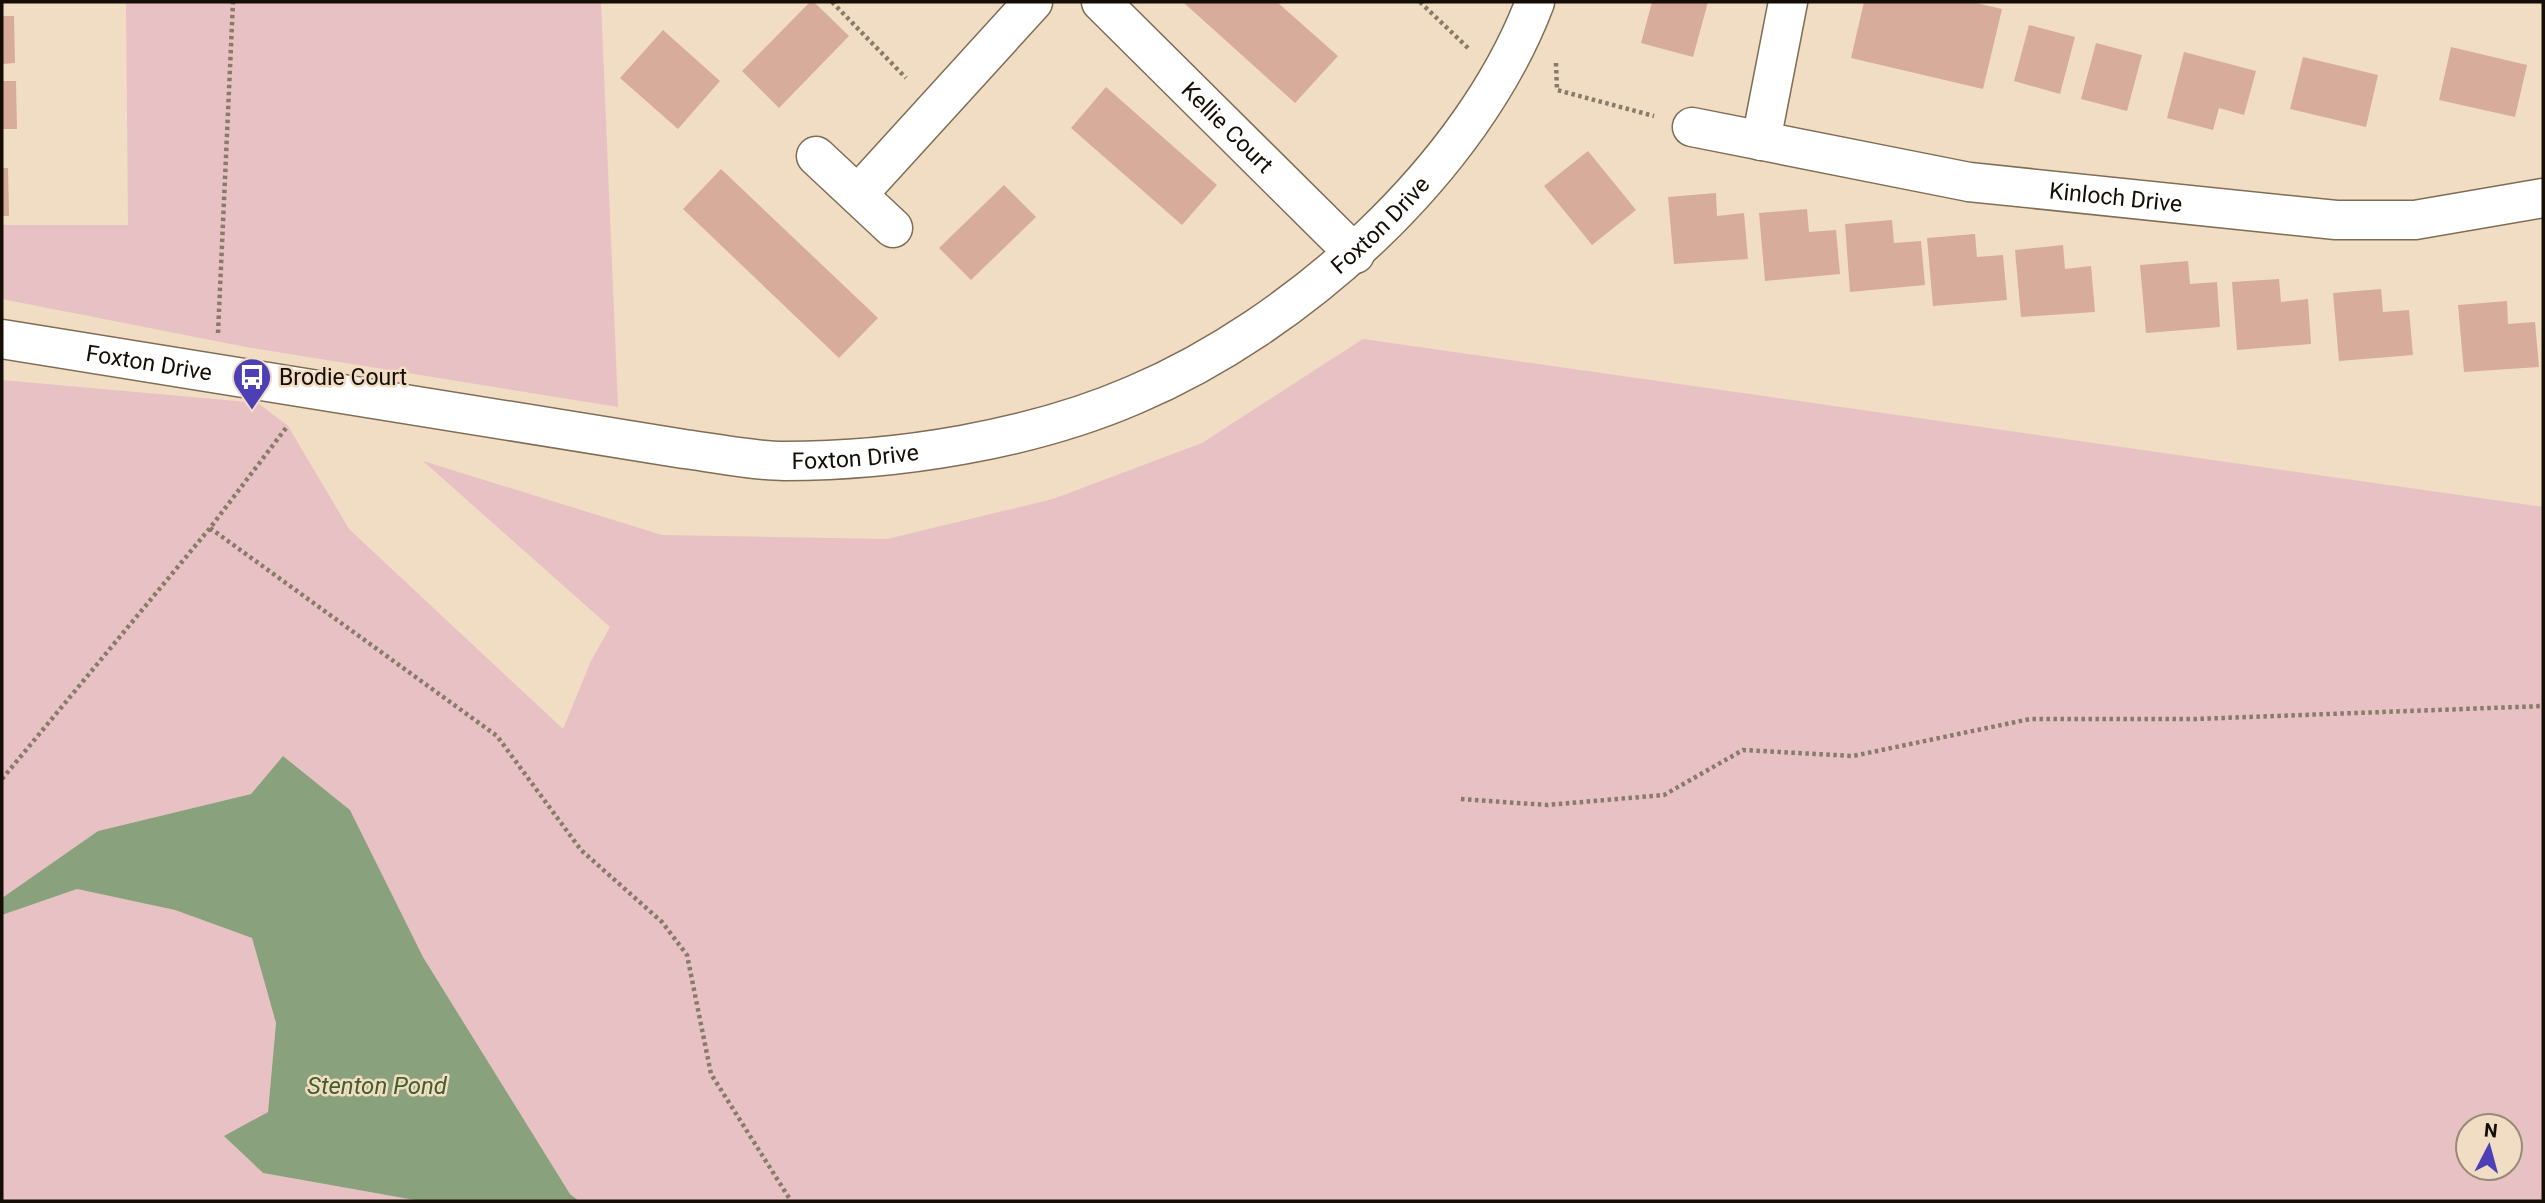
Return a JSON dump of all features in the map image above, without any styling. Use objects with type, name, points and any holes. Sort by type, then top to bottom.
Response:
[{"type":"street","points":[[859,193],[1033,2]]},
{"type":"street","name":"Kellie Court","points":[[1101,2],[1354,254]]},
{"type":"street","points":[[1761,141],[1788,2]]},
{"type":"street","name":"Foxton Drive","points":[[2,339],[780,461],[845,459],[919,451],[1008,434],[1133,396],[1218,354],[1354,254],[1427,179],[1478,110],[1530,16]]},
{"type":"street","name":"Kinloch Drive","points":[[1692,127],[1969,182],[2336,220],[2415,220],[2543,198]]},
{"type":"street","points":[[816,156],[859,193],[892,228]]},
{"type":"path","points":[[216,374],[233,2]]},
{"type":"path","points":[[832,2],[936,109]]},
{"type":"path","points":[[1530,16],[1555,43],[1557,90],[1692,127]]},
{"type":"path","points":[[2,779],[210,528],[288,426],[292,386]]},
{"type":"path","points":[[210,528],[497,736],[581,850],[662,922],[687,955],[711,1074],[791,1201]]},
{"type":"path","points":[[1461,799],[1547,805],[1664,794],[1743,750],[1853,756],[2030,719],[2195,719],[2543,706]]},
{"type":"shaded area","points":[[126,2],[601,2],[618,407],[246,347],[2,299],[2,225],[128,225]]},
{"type":"shaded area","points":[[1363,339],[2543,507],[2543,1201],[579,1201],[570,1194],[423,957],[350,810],[283,756],[251,794],[98,831],[2,898],[2,380],[258,403],[288,426],[349,529],[563,729],[591,661],[610,627],[423,461],[662,535],[887,539],[1053,499],[1202,443]]},
{"type":"shaded area","points":[[77,889],[175,910],[252,938],[276,1023],[268,1113],[225,1136],[263,1173],[420,1201],[2,1201],[2,915]]},
{"type":"water","name":"Stenton Pond","points":[[283,756],[350,810],[423,957],[570,1194],[579,1201],[420,1201],[263,1173],[224,1136],[268,1112],[276,1023],[252,938],[175,910],[77,889],[2,915],[2,898],[98,831],[251,794]]},
{"type":"building","points":[[810,2],[814,2],[849,36],[779,108],[742,71]]},
{"type":"building","points":[[1183,2],[1277,2],[1338,56],[1295,103]]},
{"type":"building","points":[[1652,2],[1708,2],[1693,57],[1641,43]]},
{"type":"building","points":[[1864,2],[1972,2],[2002,9],[1983,89],[1851,58]]},
{"type":"building","points":[[2,16],[14,16],[15,63],[2,64]]},
{"type":"building","points":[[2029,25],[2075,37],[2060,94],[2014,81]]},
{"type":"building","points":[[663,30],[720,81],[678,129],[620,78]]},
{"type":"building","points":[[2096,43],[2142,55],[2127,111],[2081,99]]},
{"type":"building","points":[[2451,47],[2527,65],[2515,117],[2439,100]]},
{"type":"building","points":[[2184,52],[2256,71],[2244,115],[2219,108],[2213,130],[2167,118]]},
{"type":"building","points":[[2303,57],[2378,75],[2366,127],[2290,109]]},
{"type":"building","points":[[2,81],[16,81],[17,129],[2,129]]},
{"type":"building","points":[[1106,87],[1217,185],[1182,225],[1071,128]]},
{"type":"building","points":[[1588,151],[1636,210],[1592,245],[1544,186]]},
{"type":"building","points":[[2,168],[8,168],[9,216],[2,216]]},
{"type":"building","points":[[721,169],[878,318],[839,358],[683,209]]},
{"type":"building","points":[[1004,185],[1036,217],[971,280],[939,248]]},
{"type":"building","points":[[1716,193],[1717,216],[1744,213],[1748,259],[1674,264],[1668,197]]},
{"type":"building","points":[[1807,209],[1809,232],[1836,230],[1840,274],[1765,281],[1759,213]]},
{"type":"building","points":[[1892,220],[1894,243],[1921,241],[1925,285],[1850,292],[1845,224]]},
{"type":"building","points":[[1975,234],[1977,257],[2003,255],[2007,300],[1933,306],[1927,238]]},
{"type":"building","points":[[2063,245],[2065,269],[2091,266],[2095,312],[2021,317],[2015,250]]},
{"type":"building","points":[[2188,261],[2190,284],[2217,282],[2220,327],[2146,333],[2140,265]]},
{"type":"building","points":[[2279,279],[2281,302],[2308,299],[2311,344],[2237,350],[2232,282]]},
{"type":"building","points":[[2381,289],[2383,312],[2409,310],[2413,355],[2339,361],[2333,293]]},
{"type":"building","points":[[2507,301],[2508,324],[2535,322],[2539,367],[2464,372],[2458,305]]},
{"type":"place","name":"Brodie Court","points":[[252,411]]}]
